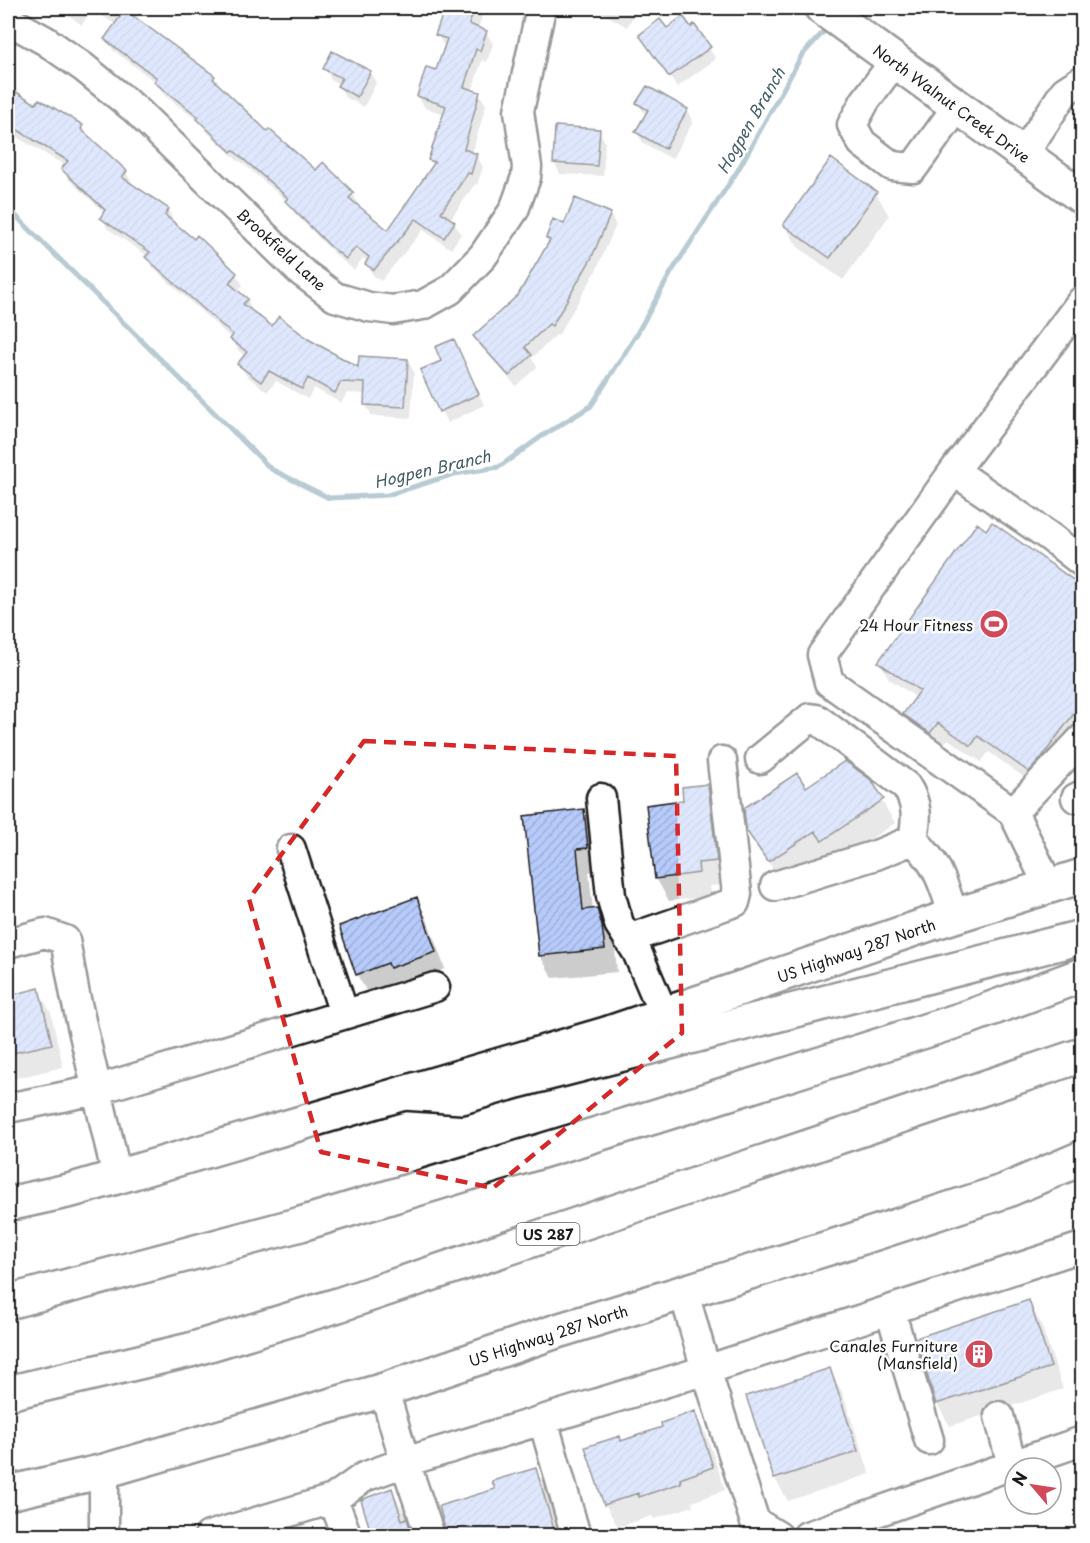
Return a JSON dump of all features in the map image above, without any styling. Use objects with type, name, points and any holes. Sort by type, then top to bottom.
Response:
[{"type":"main road","name":"North Walnut Creek Drive","points":[[822,8],[1083,198]]},
{"type":"main road","name":"US Highway 287 North","points":[[8,1204],[72,1190],[606,1034],[954,916],[1083,876]]},
{"type":"main road","points":[[404,1093],[462,1097],[1083,937]]},
{"type":"main road","points":[[8,1302],[312,1221],[660,1115],[947,1024],[1083,975]]},
{"type":"main road","name":"US 287","points":[[8,1393],[190,1350],[338,1305],[1083,1055]]},
{"type":"main road","name":"US Highway 287 North","points":[[8,1493],[104,1471],[384,1390],[557,1331],[1005,1191],[1083,1158]]},
{"type":"street","name":"Brookfield Lane","points":[[8,20],[46,41],[136,110],[299,270],[335,297],[369,307],[393,310],[423,305],[450,290],[483,256],[514,210],[526,177],[527,167],[519,111],[541,8]]},
{"type":"street","points":[[894,62],[865,101],[852,125],[862,143],[892,166],[913,168],[957,107]]},
{"type":"street","points":[[1023,155],[1065,91],[1083,80]]},
{"type":"street","points":[[1049,887],[1013,812],[829,682],[822,655],[954,471],[1083,301]]},
{"type":"street","points":[[954,471],[1083,562]]},
{"type":"street","points":[[760,759],[810,718],[817,719],[906,786],[916,808],[917,820],[912,840]]},
{"type":"street","points":[[1013,812],[1083,739]]},
{"type":"street","points":[[628,939],[735,902],[737,894],[722,761]]},
{"type":"street","points":[[601,798],[611,896],[619,924],[637,952],[664,1015]]},
{"type":"street","points":[[775,886],[876,855],[912,840]]},
{"type":"street","points":[[912,840],[938,868],[954,916]]},
{"type":"street","points":[[291,849],[344,1014]]},
{"type":"street","points":[[8,943],[45,933],[65,940],[75,995],[117,1177]]},
{"type":"street","points":[[8,1108],[96,1090],[435,987]]},
{"type":"street","points":[[209,1536],[333,1499],[364,1477],[405,1462],[706,1370],[1083,1247]]},
{"type":"street","points":[[684,1293],[706,1370],[756,1522],[777,1536]]},
{"type":"street","points":[[890,1310],[928,1440]]},
{"type":"street","points":[[384,1390],[430,1536]]},
{"type":"street","points":[[999,1416],[1010,1456]]},
{"type":"street","points":[[543,1420],[576,1536]]},
{"type":"street","points":[[1039,1456],[1083,1441]]},
{"type":"street","points":[[807,1536],[1003,1468]]},
{"type":"street","points":[[104,1471],[104,1536]]},
{"type":"street","points":[[333,1499],[347,1536]]},
{"type":"highlighted area","points":[[364,741],[676,756],[682,1033],[493,1188],[321,1152],[249,899]]},
{"type":"building","points":[[445,8],[475,8],[469,24],[487,31],[480,51],[476,49],[464,87],[480,92],[464,149],[477,154],[471,174],[468,173],[441,212],[455,222],[444,238],[416,219],[374,270],[365,264],[369,257],[356,247],[346,259],[330,246],[285,201],[288,198],[233,150],[231,152],[197,119],[199,117],[154,82],[157,78],[104,39],[125,10],[215,76],[213,79],[267,131],[269,129],[316,170],[323,162],[354,193],[349,198],[388,230],[435,162],[428,160],[446,106],[417,96],[426,67],[436,70],[447,39],[435,35]]},
{"type":"building","points":[[683,16],[691,27],[694,24],[711,47],[669,77],[639,35],[660,19],[667,28]]},
{"type":"building","points":[[332,51],[371,71],[357,97],[337,86],[342,78],[323,69]]},
{"type":"building","points":[[647,86],[688,109],[665,149],[635,132],[648,110],[636,103]]},
{"type":"building","points":[[8,87],[36,104],[39,99],[83,125],[81,129],[127,171],[122,177],[169,209],[165,215],[194,239],[197,235],[237,273],[229,283],[248,299],[243,304],[272,326],[279,316],[308,339],[358,367],[359,356],[408,359],[405,407],[364,405],[365,383],[341,382],[335,393],[308,378],[302,389],[269,371],[261,382],[237,364],[247,352],[230,339],[233,335],[145,257],[150,252],[100,218],[105,210],[61,169],[68,161],[8,124]]},
{"type":"building","points":[[555,126],[600,129],[597,166],[553,163]]},
{"type":"building","points":[[831,158],[877,192],[830,258],[783,225]]},
{"type":"building","points":[[575,198],[611,213],[591,259],[552,326],[549,324],[525,347],[532,355],[509,376],[473,336],[518,295],[550,240],[546,238],[553,219],[564,224]]},
{"type":"building","points":[[454,339],[479,394],[439,412],[420,370],[441,361],[435,347]]},
{"type":"building","name":"24 Hour Fitness","points":[[992,522],[1083,587],[1083,701],[1029,772],[978,736],[971,746],[938,723],[930,733],[903,714],[920,691],[878,662],[977,523],[986,530]]},
{"type":"building","points":[[845,761],[871,780],[884,799],[822,841],[815,831],[768,862],[746,830],[744,808],[797,773],[806,787]]},
{"type":"building","points":[[708,784],[717,861],[698,863],[699,873],[655,879],[646,805],[683,800],[682,787]]},
{"type":"building","points":[[584,809],[588,848],[577,849],[583,910],[597,908],[605,949],[539,956],[524,816]]},
{"type":"building","points":[[417,897],[436,952],[390,968],[388,963],[356,975],[339,926]]},
{"type":"building","points":[[39,988],[52,1044],[8,1054],[8,996]]},
{"type":"building","name":"Canales Furniture (Mansfield)","points":[[1029,1300],[1051,1367],[936,1404],[916,1338]]},
{"type":"building","points":[[830,1368],[858,1451],[774,1479],[746,1396]]},
{"type":"building","points":[[695,1411],[713,1467],[680,1479],[681,1483],[639,1497],[638,1493],[604,1505],[585,1447],[620,1436],[621,1441],[662,1427],[661,1423]]},
{"type":"building","points":[[536,1468],[556,1536],[447,1536],[439,1506],[495,1489],[492,1481]]},
{"type":"building","points":[[392,1488],[402,1520],[407,1518],[412,1536],[372,1536],[361,1500]]},
{"type":"waterway","name":"Hogpen Branch","points":[[8,208],[271,469],[329,498],[388,495],[454,474],[499,467],[542,436],[591,406],[635,337],[672,271],[738,170],[802,55],[828,27]]},
{"type":"place","name":"24 Hour Fitness","points":[[994,624]]},
{"type":"place","name":"Canales Furniture (Mansfield)","points":[[979,1354]]}]
